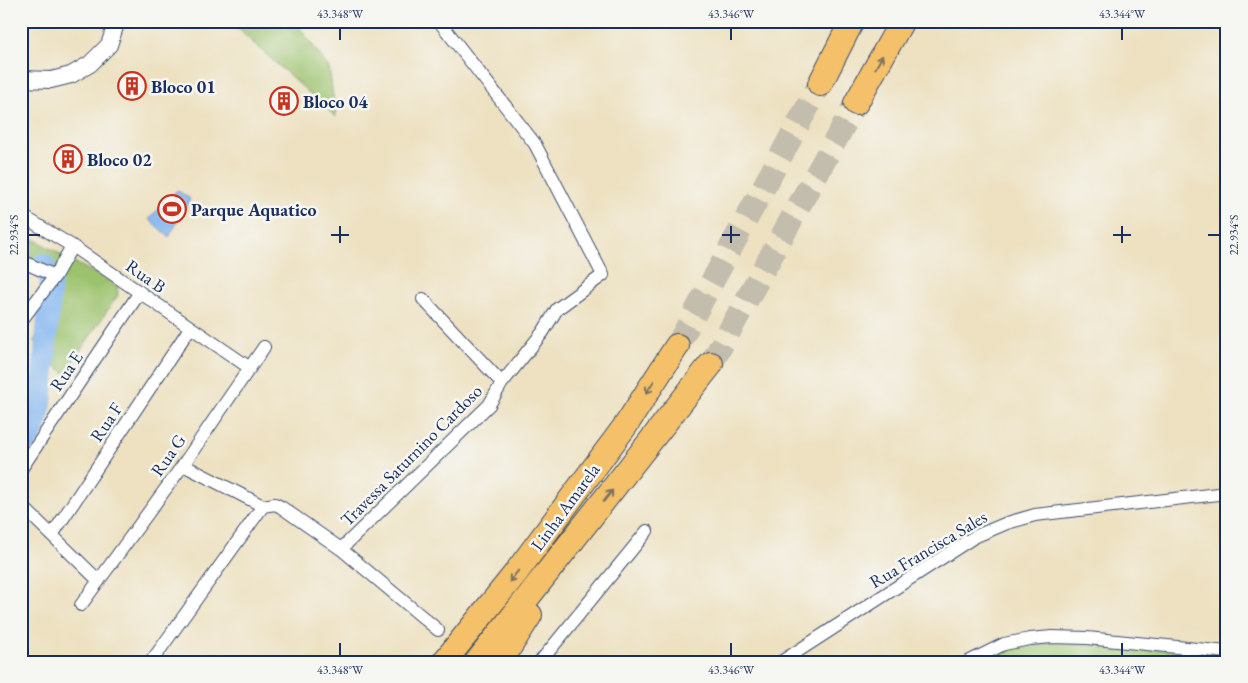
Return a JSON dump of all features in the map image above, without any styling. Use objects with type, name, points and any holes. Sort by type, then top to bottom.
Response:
[{"type":"highway","points":[[820,84],[852,21]]},
{"type":"highway","points":[[856,103],[902,21]]},
{"type":"highway","name":"Linha Amarela","points":[[444,662],[521,566],[626,425],[677,346]]},
{"type":"highway","name":"Linha Amarela","points":[[477,662],[711,364]]},
{"type":"highway","points":[[500,662],[519,634],[578,534]]},
{"type":"street","points":[[21,79],[56,78],[71,75],[90,64],[109,45],[117,21]]},
{"type":"street","name":"Travessa Saturnino Cardoso","points":[[341,548],[489,405],[502,383],[543,332],[558,309],[603,275],[535,144],[439,21]]},
{"type":"street","name":"Rua B","points":[[21,215],[72,246],[250,368]]},
{"type":"street","points":[[21,321],[55,276],[72,246]]},
{"type":"street","points":[[21,261],[55,276]]},
{"type":"street","name":"Rua E","points":[[21,469],[140,292]]},
{"type":"street","points":[[423,299],[502,383]]},
{"type":"street","name":"Rua F","points":[[52,535],[190,328]]},
{"type":"street","name":"Rua G","points":[[81,604],[99,582],[264,347]]},
{"type":"street","points":[[182,464],[264,506],[275,504],[281,506],[341,548],[438,630]]},
{"type":"street","name":"Rua Francisca Sales","points":[[781,662],[974,537],[1007,523],[1035,515],[1227,493]]},
{"type":"street","points":[[21,506],[99,582]]},
{"type":"street","points":[[151,662],[264,506]]},
{"type":"street","points":[[540,662],[647,532]]},
{"type":"street","points":[[968,662],[1004,644],[1030,638],[1052,637],[1087,638],[1227,652]]},
{"type":"green space","points":[[229,21],[295,21],[329,68],[336,117]]},
{"type":"green space","points":[[21,232],[117,286],[118,295],[65,373],[39,353],[34,341],[48,313],[50,271],[21,255]]},
{"type":"green space","points":[[1086,641],[1227,657],[1227,662],[979,662],[1010,647],[1036,642]]},
{"type":"water","name":"Parque Aquatico","points":[[177,190],[190,199],[169,237],[149,219]]},
{"type":"waterway","points":[[21,448],[34,429],[41,404],[51,280],[43,264]]},
{"type":"tunnel","points":[[677,346],[820,84]]},
{"type":"tunnel","points":[[711,364],[856,103]]},
{"type":"place","name":"Bloco 01","points":[[132,86]]},
{"type":"place","name":"Bloco 04","points":[[284,101]]},
{"type":"place","name":"Bloco 02","points":[[68,159]]},
{"type":"place","name":"Parque Aquatico","points":[[172,209]]}]
